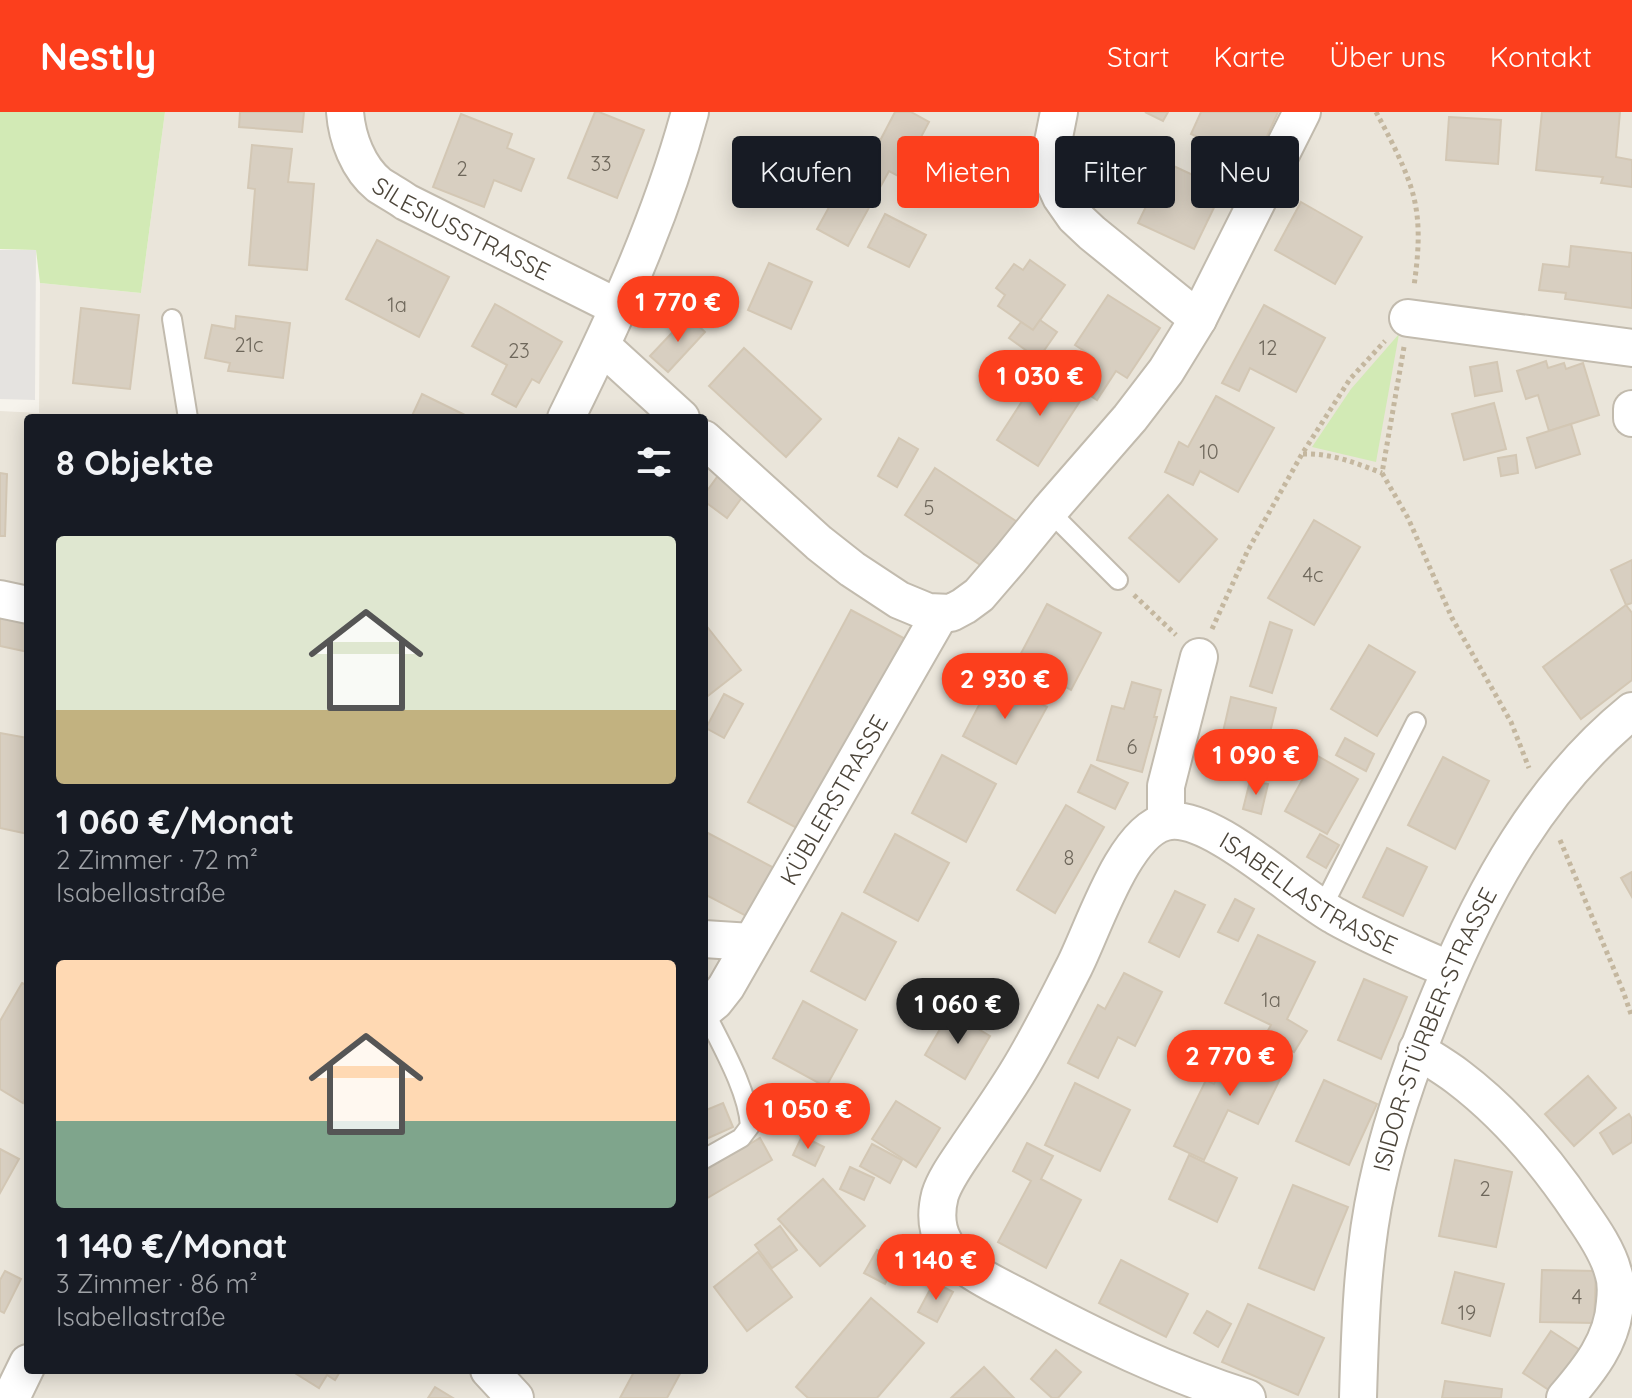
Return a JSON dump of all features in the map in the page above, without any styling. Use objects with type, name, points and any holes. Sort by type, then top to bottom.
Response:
[{"type":"street","name":"SILESIUSSTRASSE","points":[[345,112],[353,147],[364,168],[379,184],[406,202],[619,308]]},
{"type":"street","points":[[568,414],[602,346],[651,231],[690,112]]},
{"type":"street","points":[[1059,112],[1051,152],[1051,175],[1061,197],[1075,217],[1092,233],[1198,319]]},
{"type":"street","points":[[708,443],[852,569],[915,608],[940,614],[951,613],[964,606],[979,595],[1130,418],[1166,371],[1198,319],[1302,112]]},
{"type":"street","points":[[1408,318],[1632,348]]},
{"type":"street","points":[[602,346],[677,414]]},
{"type":"street","points":[[1632,409],[1632,418]]},
{"type":"street","points":[[0,599],[24,604]]},
{"type":"street","name":"KÜBLERSTRASSE","points":[[708,1007],[726,987],[940,614]]},
{"type":"street","points":[[1199,657],[1166,786],[1166,821],[1147,831],[1127,854],[1075,964],[1018,1072],[955,1166],[940,1194],[937,1219],[944,1244],[962,1263],[984,1278],[1134,1355],[1228,1395]]},
{"type":"street","name":"ISIDOR-STÜRBER-STRASSE","points":[[1358,1398],[1365,1266],[1377,1187],[1417,1050],[1450,970],[1505,861],[1544,804],[1582,757],[1632,711]]},
{"type":"street","name":"ISABELLASTRASSE","points":[[1166,821],[1185,822],[1226,839],[1322,908],[1450,970]]},
{"type":"street","points":[[708,939],[751,942]]},
{"type":"street","points":[[1417,1050],[1458,1077],[1516,1128],[1560,1181],[1595,1233],[1614,1273],[1615,1304],[1602,1351],[1565,1398]]},
{"type":"street","points":[[11,1398],[24,1371]]},
{"type":"street","points":[[493,1374],[515,1398]]},
{"type":"lane","points":[[172,319],[187,414]]},
{"type":"lane","points":[[1049,511],[1118,580]]},
{"type":"lane","points":[[1322,908],[1416,722]]},
{"type":"lane","points":[[708,1019],[750,1116],[750,1126],[741,1138],[708,1157]]},
{"type":"path","points":[[1376,112],[1414,197],[1419,231],[1417,264],[1382,473],[1408,518],[1452,618],[1511,722],[1632,1017]]},
{"type":"path","points":[[1118,580],[1199,657],[1248,550],[1302,454],[1350,379],[1408,318]]},
{"type":"path","points":[[1302,454],[1318,453],[1382,473]]},
{"type":"shaded area","points":[[165,112],[1632,112],[1632,1398],[0,1398],[0,411],[39,413],[40,283],[141,293]]},
{"type":"shaded area","points":[[0,250],[36,250],[35,400],[0,399]]},
{"type":"green space","points":[[0,112],[165,112],[141,293],[40,283],[36,250],[0,249]]},
{"type":"green space","points":[[1399,334],[1376,462],[1312,447],[1351,389]]},
{"type":"building","points":[[240,112],[304,112],[302,132],[239,127]]},
{"type":"building","points":[[595,112],[644,130],[617,198],[568,178]]},
{"type":"building","points":[[895,112],[911,112],[929,122],[922,136],[897,136],[897,175],[889,171],[881,186],[881,139]]},
{"type":"building","points":[[1145,112],[1168,112],[1163,121]]},
{"type":"building","points":[[1201,112],[1278,112],[1267,136],[1191,134]]},
{"type":"building","points":[[1542,112],[1620,112],[1616,157],[1632,160],[1632,187],[1601,183],[1603,177],[1536,170]]},
{"type":"building","points":[[461,114],[512,134],[507,148],[534,159],[521,191],[494,180],[484,207],[433,187]]},
{"type":"building","points":[[1449,117],[1501,120],[1498,164],[1446,160]]},
{"type":"building","points":[[252,145],[292,149],[288,182],[314,184],[307,270],[249,265],[255,189],[248,188]]},
{"type":"building","points":[[1175,167],[1191,174],[1191,208],[1214,208],[1194,249],[1138,223],[1145,208],[1175,208]]},
{"type":"building","points":[[1301,202],[1362,237],[1335,284],[1275,250]]},
{"type":"building","points":[[829,208],[869,208],[848,246],[817,229]]},
{"type":"building","points":[[885,214],[926,235],[909,267],[868,247]]},
{"type":"building","points":[[377,240],[449,277],[419,337],[346,299]]},
{"type":"building","points":[[1571,246],[1632,253],[1632,308],[1565,299],[1566,293],[1539,290],[1543,264],[1569,267]]},
{"type":"building","points":[[1030,260],[1065,285],[1033,330],[998,306],[1005,295],[996,288],[1014,264],[1023,270]]},
{"type":"building","points":[[769,263],[812,282],[791,329],[748,310]]},
{"type":"building","points":[[1108,295],[1160,328],[1127,378],[1116,371],[1097,400],[1074,385],[1092,356],[1075,345]]},
{"type":"building","points":[[495,304],[562,342],[539,383],[532,379],[516,407],[492,394],[507,365],[472,346]]},
{"type":"building","points":[[1264,305],[1325,338],[1296,392],[1250,368],[1239,391],[1222,383]]},
{"type":"building","points":[[81,308],[139,315],[130,389],[73,383]]},
{"type":"building","points":[[236,316],[290,323],[283,378],[228,371],[230,363],[205,358],[212,325],[235,329]]},
{"type":"building","points":[[688,316],[705,332],[668,372],[650,356]]},
{"type":"building","points":[[1040,320],[1057,332],[1038,359],[1009,338],[1021,322],[1033,330]]},
{"type":"building","points":[[744,348],[821,419],[786,457],[709,386]]},
{"type":"building","points":[[1546,361],[1548,368],[1564,363],[1566,369],[1583,363],[1599,415],[1549,431],[1538,395],[1526,399],[1517,371]]},
{"type":"building","points":[[1497,362],[1502,391],[1475,396],[1470,367]]},
{"type":"building","points":[[1043,369],[1084,395],[1038,466],[997,440]]},
{"type":"building","points":[[422,394],[463,414],[413,414]]},
{"type":"building","points":[[1216,396],[1274,428],[1238,492],[1200,471],[1193,485],[1165,472],[1179,442],[1188,447]]},
{"type":"building","points":[[1494,403],[1506,449],[1464,460],[1452,414]]},
{"type":"building","points":[[1571,424],[1580,454],[1536,468],[1527,438]]},
{"type":"building","points":[[899,438],[918,449],[897,487],[878,476]]},
{"type":"building","points":[[1516,455],[1518,473],[1501,476],[1498,458]]},
{"type":"building","points":[[935,468],[1022,525],[991,572],[905,515]]},
{"type":"building","points":[[0,473],[7,474],[5,536],[0,536]]},
{"type":"building","points":[[720,473],[746,492],[727,518],[708,504],[708,490]]},
{"type":"building","points":[[1168,495],[1217,539],[1179,582],[1129,538]]},
{"type":"building","points":[[1314,520],[1360,547],[1314,625],[1268,598]]},
{"type":"building","points":[[1632,560],[1632,603],[1626,605],[1611,570]]},
{"type":"building","points":[[1047,604],[1101,633],[1071,690],[1017,661]]},
{"type":"building","points":[[1626,605],[1632,613],[1632,680],[1581,719],[1543,667]]},
{"type":"building","points":[[851,610],[909,641],[806,833],[748,802]]},
{"type":"building","points":[[0,617],[24,622],[24,651],[0,646]]},
{"type":"building","points":[[1270,622],[1292,630],[1272,693],[1250,686]]},
{"type":"building","points":[[708,628],[741,670],[708,696]]},
{"type":"building","points":[[1369,645],[1415,672],[1377,736],[1331,709]]},
{"type":"building","points":[[993,678],[1047,707],[1016,764],[963,736]]},
{"type":"building","points":[[1132,682],[1161,690],[1142,772],[1097,760],[1112,706],[1124,709]]},
{"type":"building","points":[[724,694],[743,704],[724,738],[708,729]]},
{"type":"building","points":[[1231,697],[1276,708],[1259,777],[1215,767]]},
{"type":"building","points":[[0,733],[24,737],[24,833],[0,828]]},
{"type":"building","points":[[1345,738],[1374,754],[1366,771],[1336,755]]},
{"type":"building","points":[[942,755],[996,784],[966,842],[912,813]]},
{"type":"building","points":[[1316,755],[1358,779],[1327,834],[1285,811]]},
{"type":"building","points":[[1443,757],[1489,781],[1455,849],[1408,825]]},
{"type":"building","points":[[1091,765],[1128,783],[1115,809],[1078,792]]},
{"type":"building","points":[[1250,781],[1268,784],[1261,814],[1243,809]]},
{"type":"building","points":[[1066,805],[1104,827],[1055,913],[1017,890]]},
{"type":"building","points":[[708,833],[778,870],[752,919],[708,896]]},
{"type":"building","points":[[895,834],[949,863],[918,921],[864,892]]},
{"type":"building","points":[[1320,834],[1339,845],[1326,868],[1307,857]]},
{"type":"building","points":[[1387,848],[1427,867],[1403,916],[1363,897]]},
{"type":"building","points":[[1632,872],[1632,897],[1621,878]]},
{"type":"building","points":[[1175,891],[1205,905],[1179,957],[1149,942]]},
{"type":"building","points":[[1235,899],[1254,909],[1238,941],[1218,932]]},
{"type":"building","points":[[842,913],[896,942],[865,1000],[811,971]]},
{"type":"building","points":[[1258,935],[1315,962],[1287,1019],[1307,1031],[1294,1052],[1266,1034],[1271,1025],[1225,1003]]},
{"type":"building","points":[[1124,973],[1162,992],[1135,1046],[1118,1037],[1098,1078],[1068,1063],[1098,1005],[1105,1009]]},
{"type":"building","points":[[1364,979],[1407,997],[1381,1059],[1338,1040]]},
{"type":"building","points":[[24,984],[23,1103],[0,1089],[0,1021]]},
{"type":"building","points":[[969,990],[998,1008],[993,1016],[964,998]]},
{"type":"building","points":[[803,1001],[857,1030],[826,1087],[773,1058]]},
{"type":"building","points":[[950,1012],[990,1036],[965,1079],[925,1055]]},
{"type":"building","points":[[978,1012],[991,1020],[986,1029],[973,1021]]},
{"type":"building","points":[[1234,1042],[1286,1067],[1258,1124],[1228,1110],[1204,1160],[1174,1146],[1206,1080],[1214,1084]]},
{"type":"building","points":[[1588,1076],[1616,1108],[1574,1146],[1545,1114]]},
{"type":"building","points":[[1324,1080],[1377,1104],[1349,1165],[1296,1141]]},
{"type":"building","points":[[1075,1083],[1130,1110],[1100,1171],[1045,1145]]},
{"type":"building","points":[[792,1095],[803,1119],[778,1132],[767,1107]]},
{"type":"building","points":[[896,1101],[940,1128],[916,1167],[872,1139]]},
{"type":"building","points":[[723,1103],[733,1127],[708,1138],[708,1109]]},
{"type":"building","points":[[1629,1114],[1632,1119],[1632,1142],[1613,1154],[1600,1133]]},
{"type":"building","points":[[802,1136],[824,1147],[815,1166],[793,1155]]},
{"type":"building","points":[[760,1138],[772,1160],[708,1198],[708,1169]]},
{"type":"building","points":[[1027,1143],[1053,1156],[1041,1179],[1081,1200],[1046,1268],[998,1242],[1031,1181],[1013,1171]]},
{"type":"building","points":[[872,1144],[902,1160],[890,1183],[860,1166]]},
{"type":"building","points":[[0,1149],[19,1159],[0,1193]]},
{"type":"building","points":[[1189,1155],[1237,1178],[1217,1222],[1169,1199]]},
{"type":"building","points":[[1455,1160],[1512,1172],[1496,1247],[1439,1236]]},
{"type":"building","points":[[850,1167],[874,1178],[864,1200],[840,1189]]},
{"type":"building","points":[[823,1179],[865,1226],[820,1266],[778,1219]]},
{"type":"building","points":[[1293,1185],[1348,1207],[1314,1290],[1259,1268]]},
{"type":"building","points":[[780,1226],[797,1250],[772,1268],[755,1245]]},
{"type":"building","points":[[877,1250],[897,1261],[885,1284],[864,1273]]},
{"type":"building","points":[[758,1252],[792,1297],[747,1331],[714,1287]]},
{"type":"building","points":[[1121,1260],[1188,1294],[1166,1337],[1099,1303]]},
{"type":"building","points":[[1542,1270],[1596,1271],[1594,1323],[1540,1322]]},
{"type":"building","points":[[5,1271],[21,1279],[4,1313],[0,1311],[0,1280]]},
{"type":"building","points":[[1455,1272],[1504,1284],[1490,1336],[1442,1323]]},
{"type":"building","points":[[934,1282],[953,1292],[937,1322],[918,1312]]},
{"type":"building","points":[[871,1298],[924,1343],[877,1398],[808,1398],[796,1387]]},
{"type":"building","points":[[1248,1304],[1324,1338],[1298,1395],[1222,1362]]},
{"type":"building","points":[[1207,1311],[1231,1324],[1218,1347],[1194,1333]]},
{"type":"building","points":[[1551,1331],[1583,1352],[1555,1394],[1523,1373]]},
{"type":"building","points":[[1056,1350],[1081,1372],[1058,1398],[1052,1398],[1031,1379]]},
{"type":"building","points":[[984,1367],[1014,1398],[951,1398]]},
{"type":"building","points":[[296,1374],[339,1374],[335,1380],[327,1375],[319,1388]]},
{"type":"building","points":[[633,1374],[680,1374],[667,1398],[620,1398]]},
{"type":"building","points":[[1445,1381],[1502,1389],[1501,1398],[1442,1398]]},
{"type":"building","points":[[435,1387],[453,1398],[428,1398]]}]
